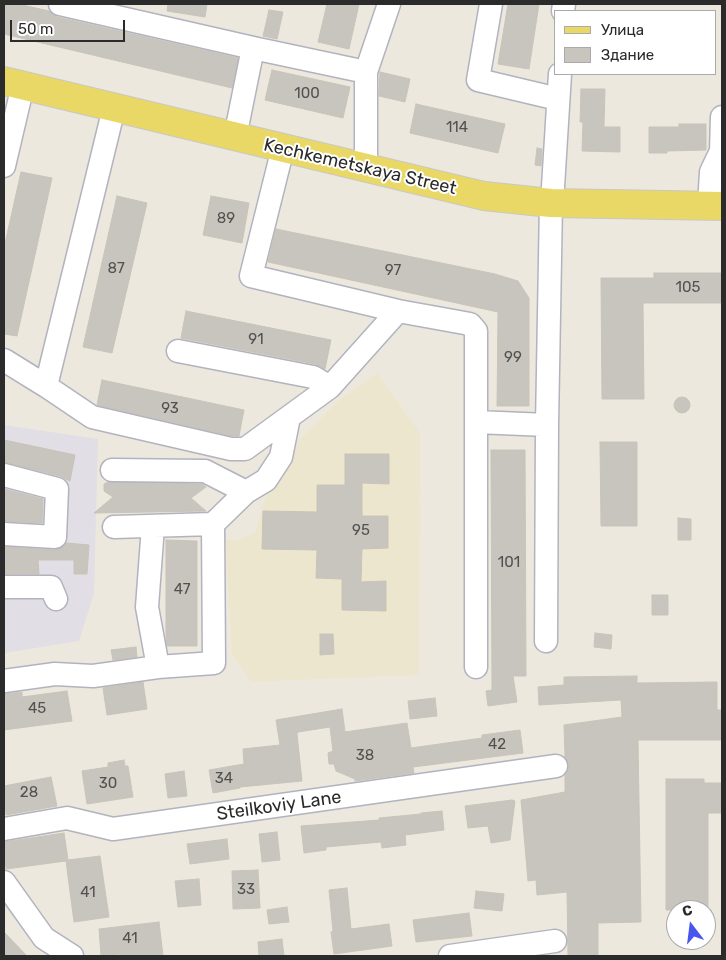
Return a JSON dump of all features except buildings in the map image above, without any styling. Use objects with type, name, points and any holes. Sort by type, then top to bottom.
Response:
[{"type":"main road","name":"Kechkemetskaya Street","points":[[13,83],[484,196],[552,204],[716,206]]},
{"type":"street","points":[[60,4],[118,10],[253,48],[366,72]]},
{"type":"street","points":[[366,168],[366,72],[389,4]]},
{"type":"street","points":[[491,4],[478,80],[558,99]]},
{"type":"street","points":[[236,137],[253,48]]},
{"type":"street","points":[[546,641],[547,425],[552,204],[560,75]]},
{"type":"street","points":[[4,166],[13,83]]},
{"type":"street","points":[[46,386],[114,108]]},
{"type":"street","points":[[716,206],[711,172],[721,151],[722,117]]},
{"type":"street","points":[[283,148],[251,276],[398,311],[470,324],[476,331],[476,667]]},
{"type":"street","points":[[4,360],[92,416],[231,449],[245,448],[330,388],[398,311]]},
{"type":"street","points":[[178,351],[313,376],[330,388]]},
{"type":"street","points":[[114,527],[214,524],[246,492],[266,480],[281,458],[289,417]]},
{"type":"street","points":[[476,422],[547,425]]},
{"type":"street","points":[[112,470],[205,471],[246,492]]},
{"type":"street","points":[[4,475],[57,488],[55,538],[4,534]]},
{"type":"street","points":[[4,681],[55,674],[93,676],[214,663],[214,524]]},
{"type":"street","points":[[153,526],[146,607],[158,668]]},
{"type":"street","points":[[4,588],[51,586],[56,599]]},
{"type":"street","name":"Steilkoviy Lane","points":[[4,830],[68,818],[114,829],[556,766]]},
{"type":"street","points":[[4,882],[44,938],[72,956]]},
{"type":"street","points":[[450,956],[555,941]]},
{"type":"shaded area","points":[[377,373],[420,433],[419,675],[251,682],[232,654],[225,540],[237,540],[255,533],[264,501],[297,442],[339,400]]},
{"type":"shaded area","points":[[4,425],[98,439],[94,593],[79,641],[4,653]]}]
